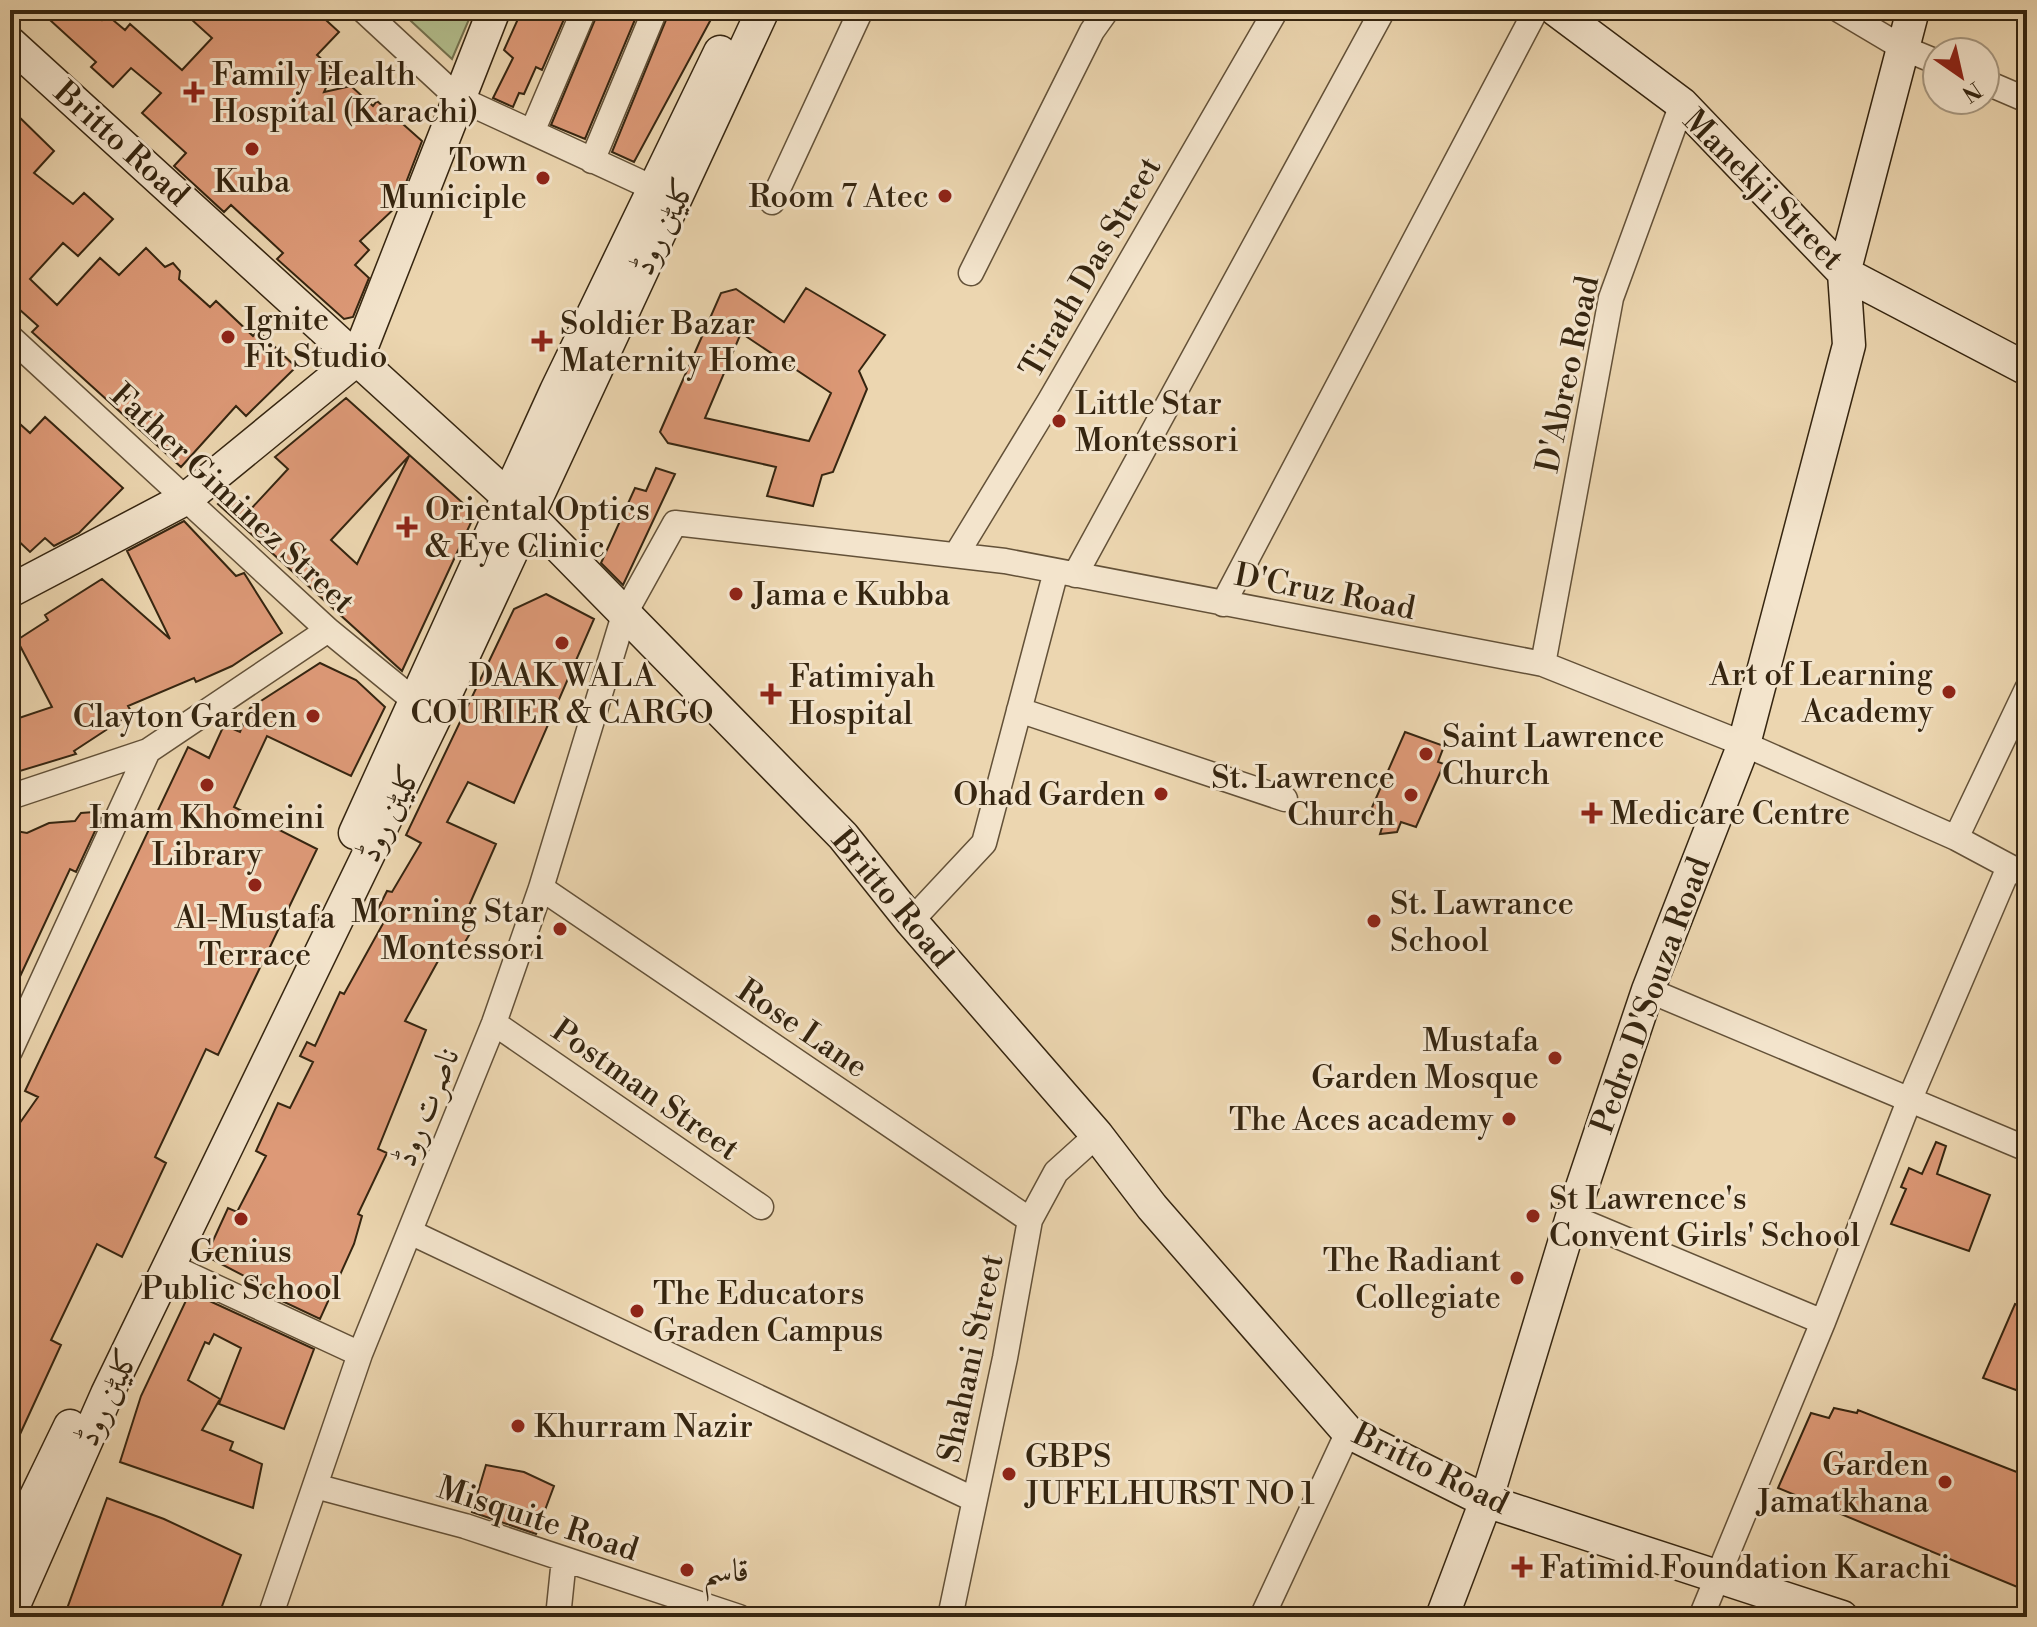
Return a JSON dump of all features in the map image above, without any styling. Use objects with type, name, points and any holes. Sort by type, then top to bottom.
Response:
[{"type":"street","points":[[363,10],[458,98],[653,188]]},
{"type":"street","points":[[13,587],[187,498],[357,359],[494,10]]},
{"type":"street","points":[[532,132],[584,10]]},
{"type":"street","points":[[592,161],[655,10]]},
{"type":"street","name":"کلیٹن روڈ","points":[[10,1614],[107,1394],[435,717],[518,506],[653,188],[741,10]]},
{"type":"street","name":"کلیٹن روڈ","points":[[10,1550],[22,1505],[280,996],[416,702],[677,201],[763,10]]},
{"type":"street","points":[[772,202],[861,10]]},
{"type":"street","points":[[971,273],[1092,31],[1107,10]]},
{"type":"street","name":"Tirath Das Street","points":[[956,555],[1049,402],[1276,10]]},
{"type":"street","points":[[911,921],[984,843],[1019,710],[1065,573],[1383,10]]},
{"type":"street","points":[[1223,604],[1536,10]]},
{"type":"street","name":"Manekji Street","points":[[1556,10],[1682,104],[1844,273],[2027,369]]},
{"type":"street","points":[[1839,10],[1921,55]]},
{"type":"street","name":"Pedro D'Souza Road","points":[[1442,1617],[1486,1501],[1572,1217],[1648,990],[1744,744],[1849,345],[1844,273],[1913,10]]},
{"type":"street","name":"Britto Road","points":[[10,43],[518,506],[843,836],[911,921],[1097,1135],[1152,1207],[1348,1432],[1486,1501],[1717,1574],[1836,1616]]},
{"type":"street","points":[[2001,89],[2027,100]]},
{"type":"street","name":"D'Abreo Road","points":[[1543,664],[1611,298],[1682,104]]},
{"type":"street","name":"Father Giminez Street","points":[[10,337],[328,630],[416,702]]},
{"type":"street","name":"D'Cruz Road","points":[[624,615],[675,523],[956,555],[1065,573],[1543,664],[1744,744],[1956,838],[2018,872]]},
{"type":"street","name":"ناصرت روڈ","points":[[270,1617],[360,1354],[494,1023],[541,888],[624,615]]},
{"type":"street","points":[[10,797],[148,751],[328,630]]},
{"type":"street","points":[[1956,838],[2027,689]]},
{"type":"street","points":[[1019,710],[1285,799]]},
{"type":"street","points":[[10,1051],[148,751]]},
{"type":"street","points":[[1701,1617],[1823,1322],[1909,1101],[2018,872]]},
{"type":"street","name":"Rose Lane","points":[[541,888],[1030,1220]]},
{"type":"street","points":[[1648,990],[2027,1149]]},
{"type":"street","name":"Postman Street","points":[[494,1023],[761,1207]]},
{"type":"street","name":"Shahani Street","points":[[950,1617],[1005,1358],[1030,1220],[1056,1172],[1097,1135]]},
{"type":"street","points":[[1572,1217],[1823,1322]]},
{"type":"street","points":[[410,1232],[973,1499]]},
{"type":"street","points":[[170,1266],[360,1354]]},
{"type":"street","points":[[1262,1617],[1348,1432]]},
{"type":"street","name":"Misquite Road","points":[[315,1486],[465,1526],[739,1617]]},
{"type":"street","points":[[558,1617],[564,1559]]},
{"type":"green space","points":[[399,10],[473,10],[452,59]]},
{"type":"building","points":[[39,10],[92,10],[102,20],[107,15],[125,30],[130,24],[182,70],[212,38],[181,10],[315,10],[339,32],[317,55],[334,70],[324,92],[351,86],[373,106],[377,101],[422,141],[397,206],[360,241],[369,250],[355,265],[369,278],[353,317],[344,319],[277,259],[283,253],[231,205],[224,212],[174,166],[186,153],[142,113],[161,93],[131,68],[113,87],[91,67],[96,62]]},
{"type":"building","points":[[522,10],[568,10],[542,70],[536,67],[524,94],[519,93],[513,107],[493,98],[513,58],[504,50]]},
{"type":"building","points":[[599,10],[639,10],[585,139],[551,125]]},
{"type":"building","points":[[670,10],[716,10],[634,162],[612,152]]},
{"type":"building","points":[[10,108],[54,151],[34,173],[73,204],[84,193],[113,219],[78,256],[63,243],[30,279],[57,305],[100,258],[119,275],[146,248],[165,267],[173,263],[180,271],[179,279],[210,307],[216,301],[253,336],[258,331],[296,367],[246,416],[236,406],[181,467],[32,332],[38,326],[10,301]]},
{"type":"building","points":[[806,288],[885,335],[859,371],[867,389],[833,472],[822,475],[813,506],[767,496],[776,467],[668,443],[660,432],[721,293],[736,289],[784,322]],"holes":[[[741,333],[831,393],[809,441],[705,418]]]},
{"type":"building","points":[[346,398],[475,514],[402,671],[218,504],[232,493],[249,511],[288,469],[275,457]],"holes":[[[409,456],[357,564],[331,540]]]},
{"type":"building","points":[[10,415],[30,433],[45,417],[123,488],[79,533],[54,546],[45,538],[30,552],[10,533]]},
{"type":"building","points":[[656,468],[675,474],[623,585],[601,563],[635,488],[646,491]]},
{"type":"building","points":[[184,521],[236,576],[244,573],[282,633],[232,666],[196,682],[194,678],[128,706],[132,713],[74,751],[76,754],[10,774],[10,721],[52,707],[17,640],[48,620],[45,615],[102,579],[170,639],[127,551]]},
{"type":"building","points":[[546,594],[594,619],[514,803],[468,782],[447,822],[496,844],[464,917],[475,925],[455,959],[443,952],[405,1021],[426,1030],[378,1149],[387,1153],[358,1214],[362,1216],[354,1244],[320,1319],[265,1293],[267,1288],[206,1256],[228,1208],[237,1212],[266,1156],[256,1151],[278,1103],[290,1108],[313,1062],[300,1056],[307,1042],[315,1046],[340,992],[344,994],[385,920],[375,915],[387,891],[392,892],[421,843],[406,835],[514,609]]},
{"type":"building","points":[[320,663],[356,680],[385,707],[351,776],[267,736],[234,807],[317,849],[218,1055],[206,1049],[155,1157],[166,1163],[122,1257],[97,1244],[51,1340],[61,1345],[10,1456],[10,1137],[38,1097],[25,1091],[188,747],[209,758],[224,725],[240,732],[250,708]]},
{"type":"building","points":[[1405,732],[1444,746],[1438,762],[1444,764],[1416,827],[1401,822],[1397,832],[1380,834],[1385,818],[1370,812]]},
{"type":"building","points":[[94,812],[102,816],[76,872],[70,869],[10,998],[10,830],[27,833],[49,823],[75,821],[81,813]]},
{"type":"building","points":[[1936,1142],[1946,1146],[1937,1174],[1990,1195],[1969,1251],[1891,1224],[1906,1189],[1901,1187],[1909,1168],[1922,1174]]},
{"type":"building","points":[[190,1292],[314,1349],[284,1429],[219,1404],[241,1348],[214,1334],[209,1344],[205,1342],[188,1380],[220,1399],[202,1430],[233,1442],[230,1450],[262,1464],[253,1508],[120,1462],[141,1396]]},
{"type":"building","points":[[2015,1304],[2027,1309],[2027,1394],[1983,1378]]},
{"type":"building","points":[[1834,1408],[1857,1413],[1858,1410],[2027,1476],[2027,1591],[1778,1488],[1811,1413],[1829,1418]]},
{"type":"building","points":[[486,1465],[524,1472],[554,1486],[536,1534],[472,1512]]},
{"type":"building","points":[[107,1498],[164,1519],[241,1555],[218,1617],[64,1617]]},
{"type":"place","name":"Family Health Hospital (Karachi)","points":[[194,92]]},
{"type":"place","name":"Kuba","points":[[252,149]]},
{"type":"place","name":"Town Municiple","points":[[543,178]]},
{"type":"place","name":"Room 7 Atec","points":[[945,196]]},
{"type":"place","name":"Ignite Fit Studio","points":[[228,337]]},
{"type":"place","name":"Soldier Bazar Maternity Home","points":[[542,341]]},
{"type":"place","name":"Little Star Montessori","points":[[1059,421]]},
{"type":"place","name":"Oriental Optics & Eye Clinic","points":[[407,527]]},
{"type":"place","name":"Jama e Kubba","points":[[736,594]]},
{"type":"place","name":"DAAK WALA COURIER & CARGO","points":[[562,643]]},
{"type":"place","name":"Art of Learning Academy","points":[[1949,692]]},
{"type":"place","name":"Fatimiyah Hospital","points":[[771,694]]},
{"type":"place","name":"Clayton Garden","points":[[313,716]]},
{"type":"place","name":"Saint Lawrence Church","points":[[1426,754]]},
{"type":"place","name":"Imam Khomeini Library","points":[[207,785]]},
{"type":"place","name":"Ohad Garden","points":[[1161,794]]},
{"type":"place","name":"St. Lawrence Church","points":[[1411,795]]},
{"type":"place","name":"Medicare Centre","points":[[1592,813]]},
{"type":"place","name":"Al-Mustafa Terrace","points":[[255,885]]},
{"type":"place","name":"St. Lawrance School","points":[[1374,921]]},
{"type":"place","name":"Morning Star Montessori","points":[[560,929]]},
{"type":"place","name":"Mustafa Garden Mosque","points":[[1555,1058]]},
{"type":"place","name":"The Aces academy","points":[[1509,1119]]},
{"type":"place","name":"St Lawrence's Convent Girls' School","points":[[1533,1216]]},
{"type":"place","name":"Genius Public School","points":[[241,1219]]},
{"type":"place","name":"The Radiant Collegiate","points":[[1517,1278]]},
{"type":"place","name":"The Educators Graden Campus","points":[[637,1311]]},
{"type":"place","name":"Khurram Nazir","points":[[518,1426]]},
{"type":"place","name":"GBPS JUFELHURST NO 1","points":[[1009,1474]]},
{"type":"place","name":"Garden Jamatkhana","points":[[1945,1482]]},
{"type":"place","name":"Fatimid Foundation Karachi","points":[[1522,1567]]},
{"type":"place","name":"قاسم","points":[[687,1570]]}]
